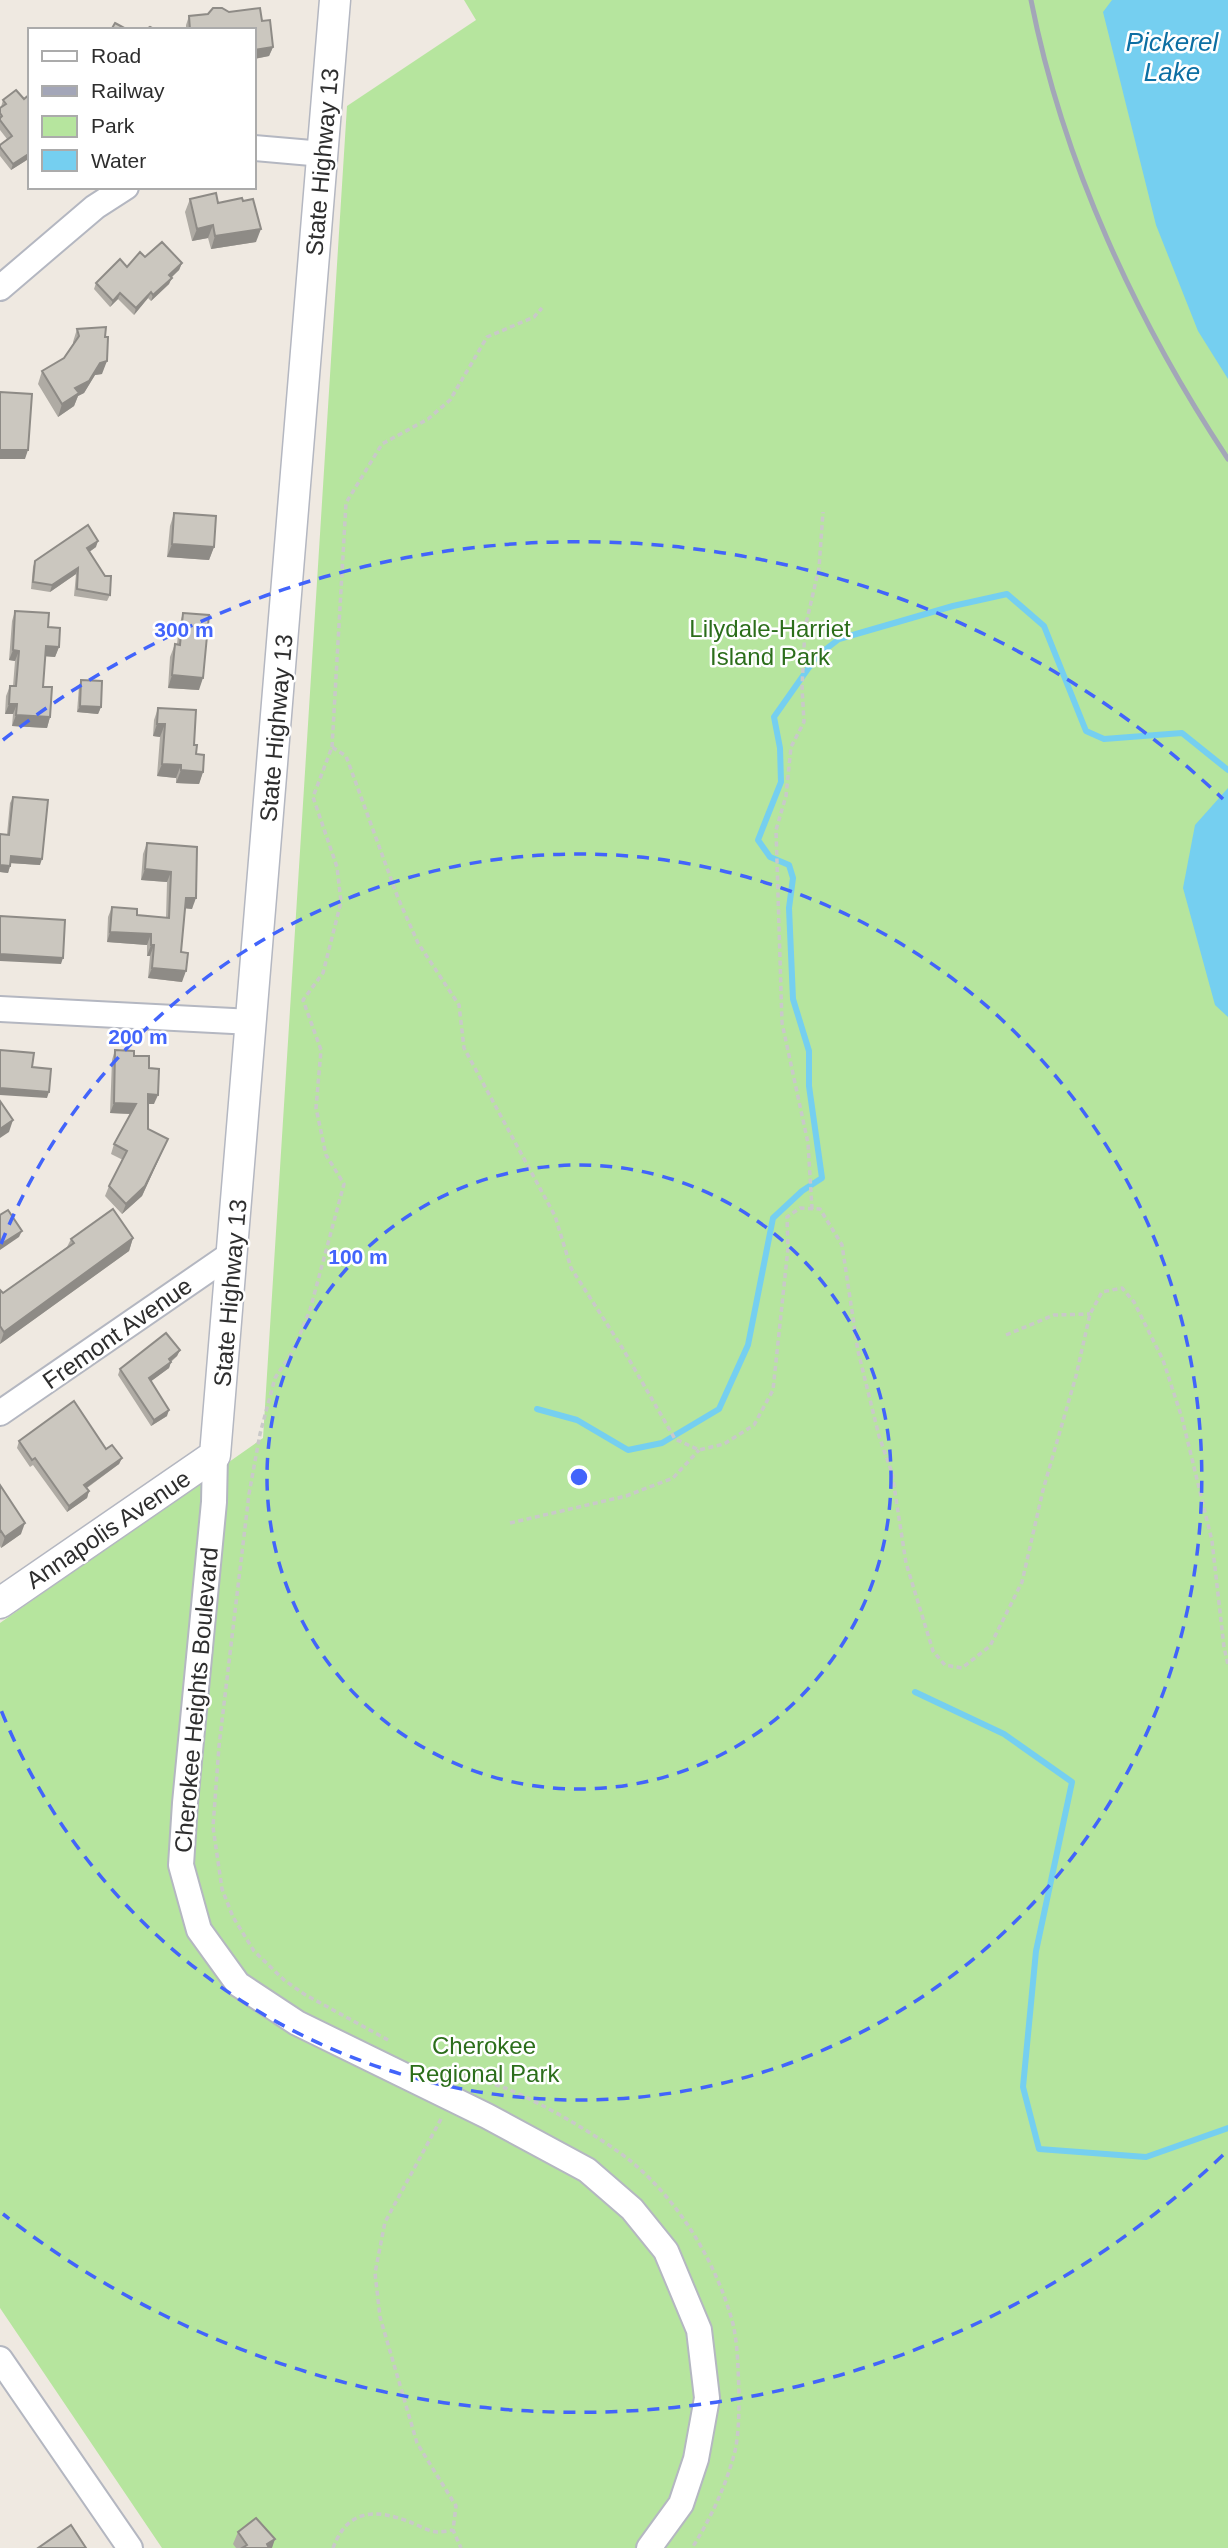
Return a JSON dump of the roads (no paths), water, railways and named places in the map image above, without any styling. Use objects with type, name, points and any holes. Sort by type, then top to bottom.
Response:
[{"type":"street","name":"State Highway 13","points":[[215,1455],[234,1252],[335,0]]},
{"type":"street","points":[[256,148],[323,154]]},
{"type":"street","points":[[0,288],[94,207],[123,189]]},
{"type":"street","points":[[0,1009],[252,1022]]},
{"type":"street","name":"Fremont Avenue","points":[[0,1413],[234,1252]]},
{"type":"street","name":"Annapolis Avenue","points":[[0,1602],[215,1455]]},
{"type":"street","name":"Cherokee Heights Boulevard","points":[[215,1455],[214,1502],[181,1865],[199,1930],[238,1984],[298,2023],[487,2116],[587,2170],[632,2209],[666,2251],[699,2330],[707,2398],[696,2459],[681,2504],[649,2548]]},
{"type":"street","points":[[0,2359],[130,2548]]},
{"type":"water","name":"Pickerel Lake","points":[[1112,0],[1228,0],[1228,379],[1198,331],[1156,225],[1103,12]]},
{"type":"water","points":[[1228,788],[1228,1017],[1215,1005],[1183,888],[1195,825]]},
{"type":"waterway","points":[[537,1409],[577,1420],[628,1450],[662,1443],[719,1409],[748,1345],[773,1218],[802,1191],[822,1178],[809,1086],[809,1051],[793,999],[789,908],[793,878],[789,865],[770,857],[758,840],[781,782],[780,748],[774,717],[817,656],[839,639],[953,606],[1007,594],[1044,626],[1086,731],[1104,739],[1182,733],[1228,770]]},
{"type":"waterway","points":[[915,1692],[1004,1734],[1072,1782],[1036,1951],[1023,2087],[1039,2149],[1146,2157],[1228,2128]]},
{"type":"railway","points":[[1031,0],[1062,121],[1107,239],[1163,352],[1228,459]]},
{"type":"park label","name":"Lilydale-Harriet Island Park","points":[[770,642]]},
{"type":"park label","name":"Cherokee Regional Park","points":[[484,2059]]}]
